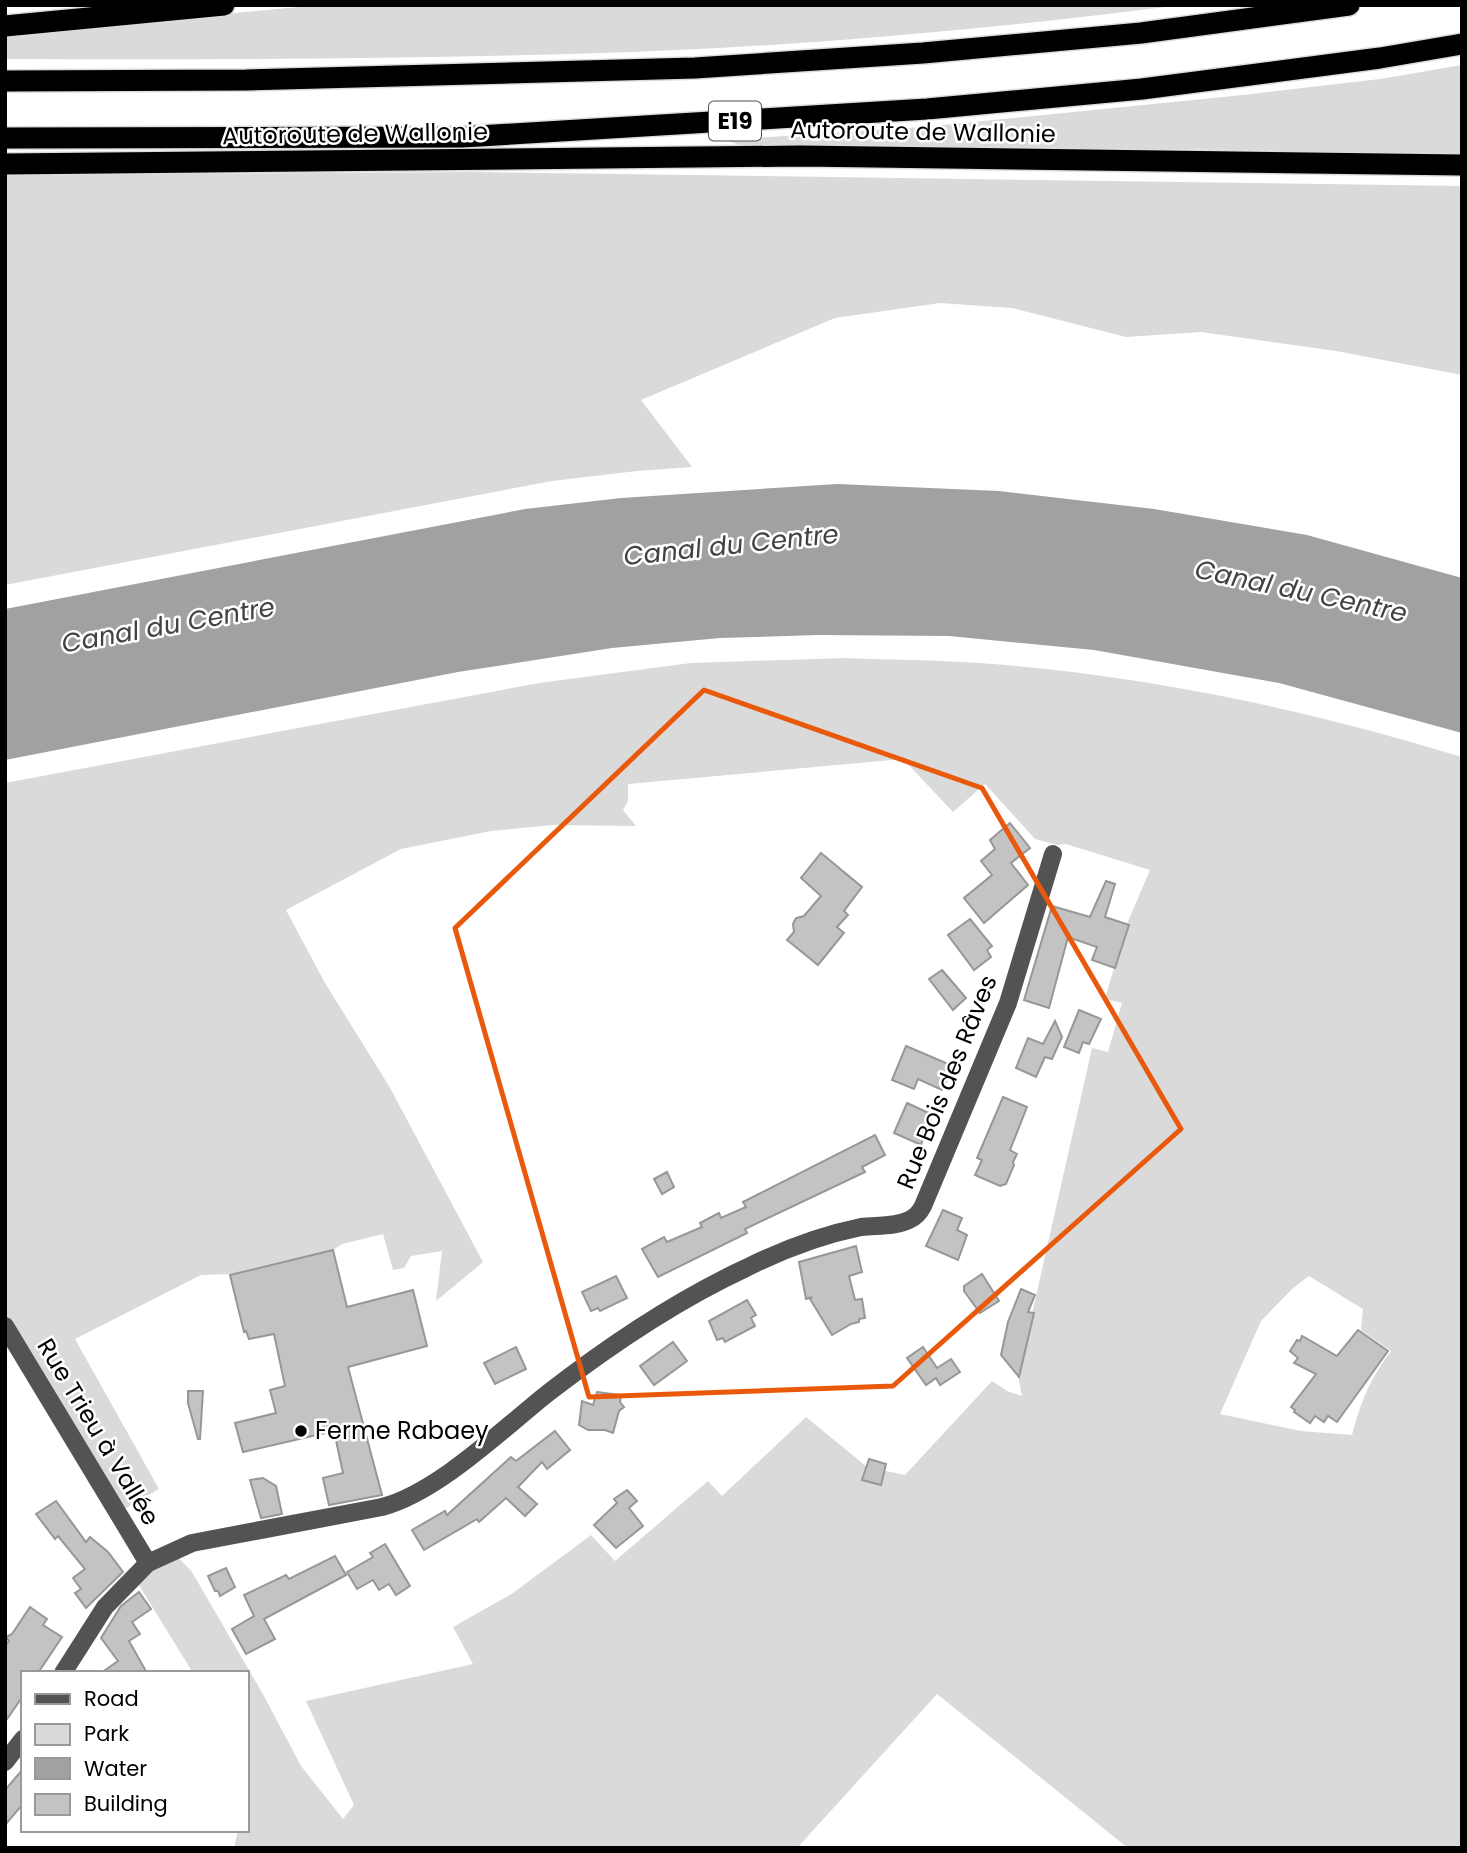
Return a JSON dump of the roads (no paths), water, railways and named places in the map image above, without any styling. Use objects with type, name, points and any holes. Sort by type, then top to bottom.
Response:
[{"type":"highway","points":[[5,26],[224,5]]},
{"type":"highway","name":"E19","points":[[5,81],[246,80],[695,68],[923,53],[1114,35],[1349,5]]},
{"type":"highway","name":"E19","points":[[5,138],[462,137],[927,109],[1142,89],[1380,58],[1462,44]]},
{"type":"highway","name":"Autoroute de Wallonie","points":[[5,164],[801,156],[1462,165]]},
{"type":"street","name":"Rue Bois des Râves","points":[[64,1671],[105,1608],[148,1563],[191,1543],[383,1507],[407,1499],[472,1455],[628,1333],[658,1315],[774,1255],[849,1231],[904,1222],[915,1217],[923,1206],[1008,1003],[1053,855]]},
{"type":"street","name":"Rue Trieu à Vallée","points":[[5,1326],[148,1563]]},
{"type":"street","points":[[5,1762],[21,1742]]},
{"type":"water","name":"Canal du Centre","points":[[837,484],[999,491],[1154,509],[1307,535],[1462,578],[1462,733],[1279,683],[1094,650],[949,636],[818,635],[720,638],[612,648],[458,672],[5,760],[5,609],[525,509],[621,498]]},
{"type":"place","name":"Ferme Rabaey","points":[[301,1431]]}]
